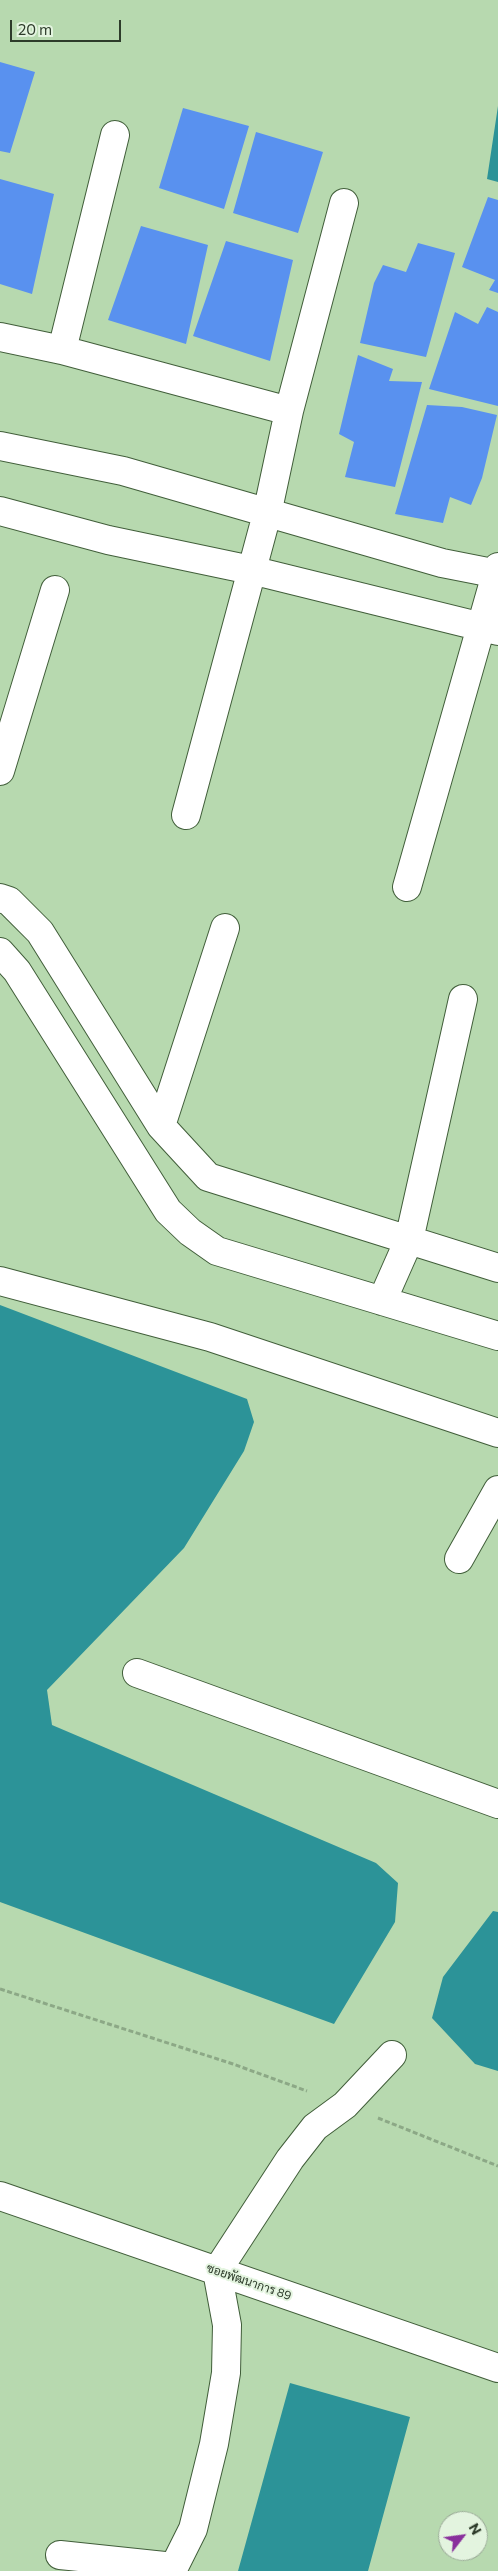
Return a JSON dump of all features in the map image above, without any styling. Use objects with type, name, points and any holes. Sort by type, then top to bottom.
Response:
[{"type":"street","points":[[62,350],[115,135]]},
{"type":"street","points":[[186,815],[267,514],[289,411],[344,203]]},
{"type":"street","points":[[0,337],[62,350],[289,411]]},
{"type":"street","points":[[0,446],[123,471],[442,563],[497,571],[490,629],[407,887]]},
{"type":"street","points":[[0,511],[108,540],[251,570],[490,629]]},
{"type":"street","points":[[0,771],[55,590]]},
{"type":"street","points":[[0,898],[9,902],[40,932],[161,1126],[208,1177],[498,1268]]},
{"type":"street","points":[[161,1126],[225,928]]},
{"type":"street","points":[[0,952],[17,971],[168,1211],[216,1251],[498,1336]]},
{"type":"street","points":[[382,1301],[409,1240],[463,999]]},
{"type":"street","points":[[0,1281],[210,1337],[498,1433]]},
{"type":"street","points":[[459,1558],[498,1490]]},
{"type":"street","points":[[136,1673],[498,1804]]},
{"type":"street","points":[[60,2555],[174,2567],[193,2529],[214,2444],[226,2373],[227,2325],[218,2271],[290,2160],[315,2127],[345,2105],[392,2055]]},
{"type":"street","name":"ซอยพัฒนาการ 89","points":[[0,2196],[498,2368]]},
{"type":"path","points":[[0,1989],[233,2064],[345,2105],[498,2166]]},
{"type":"water","points":[[498,106],[498,182],[487,179]]},
{"type":"water","points":[[0,1305],[247,1399],[254,1422],[244,1451],[184,1548],[47,1690],[52,1725],[376,1863],[398,1883],[395,1922],[334,2024],[0,1902]]},
{"type":"water","points":[[493,1911],[498,1912],[498,2071],[475,2064],[432,2018],[443,1977]]},
{"type":"water","points":[[290,2383],[410,2417],[368,2571],[238,2571]]},
{"type":"building","points":[[0,62],[35,72],[10,153],[0,151]]},
{"type":"building","points":[[183,108],[249,126],[224,209],[159,188]]},
{"type":"building","points":[[256,132],[323,152],[298,233],[233,213]]},
{"type":"building","points":[[0,179],[54,194],[32,294],[0,284]]},
{"type":"building","points":[[488,197],[498,200],[498,293],[489,290],[495,280],[462,267]]},
{"type":"building","points":[[141,226],[208,245],[186,344],[108,320]]},
{"type":"building","points":[[226,241],[293,260],[270,361],[193,336]]},
{"type":"building","points":[[418,243],[455,253],[426,357],[360,343],[374,283],[383,265],[406,272]]},
{"type":"building","points":[[487,307],[498,312],[498,406],[429,389],[455,312],[478,324]]},
{"type":"building","points":[[358,355],[393,369],[389,381],[422,382],[395,487],[345,477],[354,442],[339,434]]},
{"type":"building","points":[[427,405],[462,407],[497,415],[482,478],[471,505],[450,497],[443,523],[395,514]]}]
